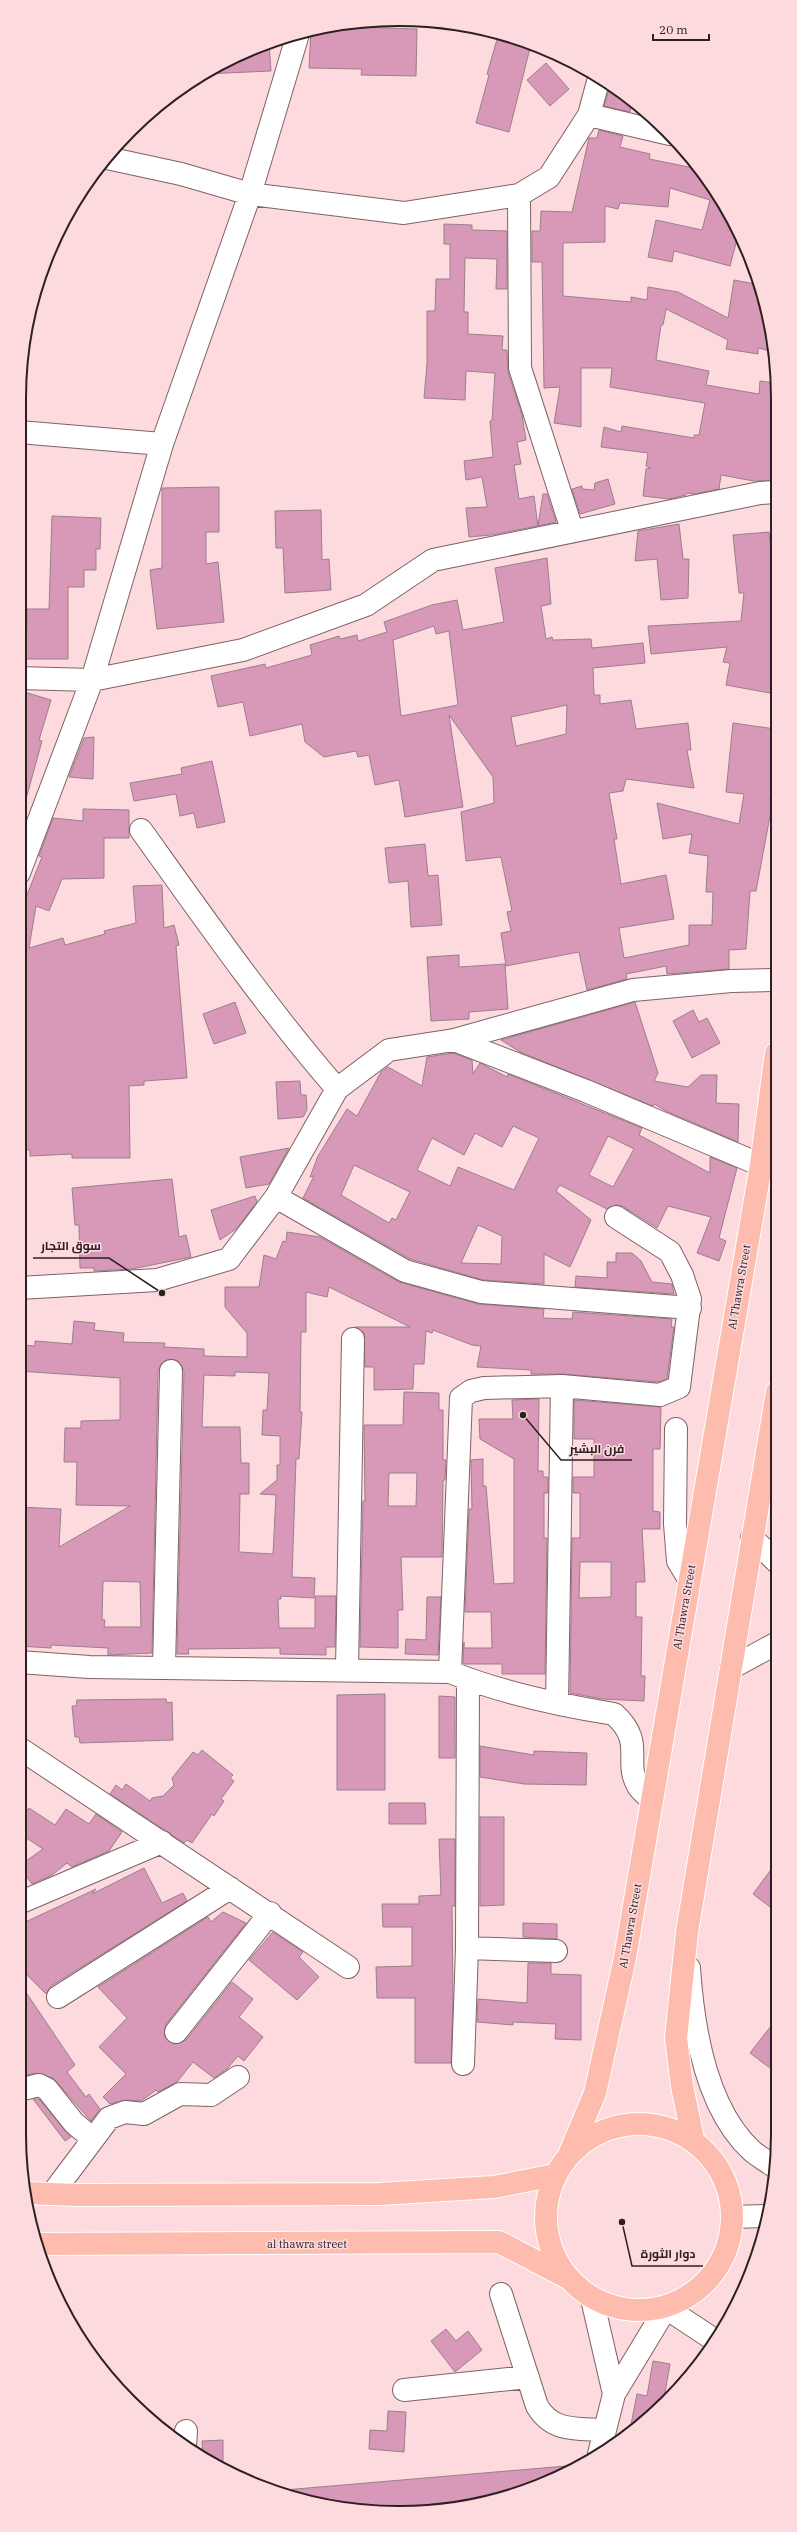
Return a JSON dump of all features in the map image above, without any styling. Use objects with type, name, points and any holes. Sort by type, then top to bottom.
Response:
[{"type":"main road","name":"Al Thawra Street","points":[[569,2155],[595,2093],[626,1958],[651,1800],[761,1165],[771,1090]]},
{"type":"main road","points":[[693,2140],[682,2086],[676,2038],[687,1932],[771,1427]]},
{"type":"main road","points":[[641,2123],[668,2127],[693,2140],[714,2160],[718,2167],[728,2187],[733,2217],[729,2247],[715,2273],[693,2294],[666,2308],[641,2311],[616,2308],[592,2299],[568,2278],[553,2254],[546,2226],[547,2198],[555,2175],[569,2155],[590,2137],[615,2126],[641,2123]]},
{"type":"main road","points":[[31,2193],[380,2194],[494,2187],[555,2175]]},
{"type":"main road","name":"al thawra street","points":[[43,2244],[499,2242],[568,2278]]},
{"type":"street","points":[[26,854],[92,680],[162,444],[250,194],[296,41]]},
{"type":"street","points":[[113,159],[181,174],[250,194],[404,213],[519,195],[549,177],[589,115],[597,84]]},
{"type":"street","points":[[589,115],[658,131]]},
{"type":"street","points":[[519,195],[520,368],[572,530]]},
{"type":"street","points":[[26,433],[162,444]]},
{"type":"street","points":[[26,678],[92,680],[243,650],[366,605],[433,560],[572,530],[760,493],[771,492]]},
{"type":"street","points":[[141,830],[287,1030],[337,1089]]},
{"type":"street","points":[[26,1288],[157,1280],[229,1259],[276,1197],[337,1089],[389,1050],[454,1040],[633,990],[731,981],[771,980]]},
{"type":"street","points":[[454,1040],[586,1091],[761,1165]]},
{"type":"street","points":[[276,1197],[405,1271],[473,1290],[690,1308]]},
{"type":"street","points":[[463,2064],[466,1948],[459,1676],[461,1398],[471,1391],[484,1388],[562,1386],[660,1395],[671,1393],[679,1387],[690,1308],[690,1299],[684,1281],[670,1252],[616,1217]]},
{"type":"street","points":[[347,1670],[353,1339]]},
{"type":"street","points":[[164,1668],[171,1371]]},
{"type":"street","points":[[557,1703],[562,1386]]},
{"type":"street","points":[[676,1429],[675,1524],[678,1561],[689,1579]]},
{"type":"street","points":[[752,1538],[771,1556]]},
{"type":"street","points":[[731,1668],[771,1646]]},
{"type":"street","points":[[26,1662],[89,1667],[347,1670],[459,1676],[557,1703],[614,1714],[620,1720],[633,1742],[633,1769],[638,1786],[651,1800]]},
{"type":"street","points":[[26,1759],[162,1842],[348,1966]]},
{"type":"street","points":[[26,1899],[162,1842]]},
{"type":"street","points":[[58,1997],[230,1888]]},
{"type":"street","points":[[176,2032],[270,1914]]},
{"type":"street","points":[[687,1932],[691,1999],[701,2052],[712,2086],[730,2124],[752,2150],[770,2163]]},
{"type":"street","points":[[466,1948],[556,1951]]},
{"type":"street","points":[[52,2194],[109,2118],[125,2112],[144,2114],[180,2094],[211,2095],[238,2077]]},
{"type":"street","points":[[26,2088],[39,2085],[48,2089],[74,2122],[93,2139]]},
{"type":"street","points":[[733,2217],[761,2216]]},
{"type":"street","points":[[501,2294],[537,2406],[544,2418],[557,2427],[605,2430]]},
{"type":"street","points":[[592,2299],[614,2394]]},
{"type":"street","points":[[601,2446],[614,2394],[666,2308],[710,2337]]},
{"type":"street","points":[[404,2390],[528,2378]]},
{"type":"building","points":[[369,27],[417,29],[416,76],[361,75],[362,69],[309,68],[311,37],[350,29]]},
{"type":"building","points":[[497,40],[530,50],[509,132],[476,123],[489,75],[487,74]]},
{"type":"building","points":[[269,49],[271,71],[217,73],[234,64]]},
{"type":"building","points":[[546,63],[569,89],[550,106],[527,80]]},
{"type":"building","points":[[609,91],[631,108],[630,112],[604,106]]},
{"type":"building","points":[[599,130],[623,136],[620,147],[650,154],[649,159],[690,167],[721,212],[736,242],[730,266],[674,251],[672,262],[648,257],[656,220],[702,230],[710,200],[670,188],[668,207],[620,203],[618,209],[605,206],[605,242],[563,243],[563,296],[631,302],[631,297],[647,300],[648,287],[678,292],[728,318],[734,280],[752,283],[764,326],[768,350],[758,348],[758,354],[726,349],[728,340],[666,309],[663,325],[661,325],[656,360],[709,371],[706,385],[759,394],[760,381],[770,382],[771,480],[754,481],[721,475],[719,489],[695,494],[687,493],[686,495],[669,499],[643,496],[646,469],[651,468],[646,466],[648,453],[601,447],[604,427],[621,432],[622,426],[694,438],[694,435],[699,435],[705,403],[610,387],[612,368],[581,368],[581,427],[554,423],[560,387],[544,388],[542,262],[532,262],[532,231],[540,231],[541,211],[572,212],[589,138],[597,138]]},
{"type":"building","points":[[444,224],[472,225],[472,230],[507,231],[507,289],[496,289],[497,259],[465,258],[464,312],[468,312],[468,334],[503,336],[502,350],[507,350],[508,372],[522,415],[526,440],[517,442],[521,464],[514,465],[519,499],[534,496],[538,526],[491,535],[469,537],[466,508],[487,507],[482,477],[466,480],[464,461],[493,457],[490,421],[492,421],[495,373],[466,371],[465,400],[424,398],[427,364],[427,311],[435,311],[436,279],[450,279],[450,244],[444,244]]},
{"type":"building","points":[[608,479],[615,504],[580,514],[572,489],[582,486],[582,489],[594,490],[595,483]]},
{"type":"building","points":[[219,487],[219,532],[206,532],[206,564],[218,562],[224,622],[157,629],[150,570],[162,568],[162,488]]},
{"type":"building","points":[[543,494],[547,494],[556,522],[538,526]]},
{"type":"building","points":[[321,510],[322,560],[329,559],[331,590],[285,593],[283,548],[276,548],[275,511]]},
{"type":"building","points":[[52,516],[101,518],[100,549],[96,549],[96,570],[84,570],[84,587],[68,587],[68,659],[26,659],[27,609],[49,609]]},
{"type":"building","points":[[679,524],[683,559],[689,559],[688,598],[661,600],[657,559],[635,561],[638,531]]},
{"type":"building","points":[[769,532],[771,553],[771,693],[726,685],[730,663],[723,662],[727,647],[651,654],[648,626],[741,621],[744,593],[739,593],[733,535]]},
{"type":"building","points":[[547,558],[551,604],[541,606],[546,639],[552,637],[553,640],[591,639],[592,648],[643,643],[645,663],[593,668],[594,695],[600,695],[600,704],[631,700],[636,729],[688,723],[691,750],[687,750],[694,788],[626,779],[623,791],[609,793],[617,839],[614,839],[621,884],[666,875],[674,919],[619,928],[624,958],[689,945],[689,925],[712,925],[713,892],[706,892],[708,856],[689,853],[692,834],[663,839],[657,803],[739,824],[744,794],[726,792],[733,723],[771,728],[771,811],[756,891],[750,891],[746,949],[729,950],[729,969],[667,974],[666,966],[626,974],[627,979],[587,990],[579,952],[506,966],[501,933],[511,931],[507,912],[512,911],[501,857],[466,861],[461,812],[494,803],[493,777],[449,715],[463,807],[405,817],[399,780],[375,785],[369,755],[358,757],[356,751],[324,757],[305,742],[302,724],[250,736],[243,702],[218,707],[211,676],[265,664],[266,668],[312,655],[310,645],[339,636],[340,639],[357,635],[358,641],[387,632],[384,622],[432,605],[457,600],[463,630],[504,622],[495,568]],"holes":[[[434,626],[436,634],[449,631],[458,705],[401,716],[393,640]],[[567,705],[566,734],[516,746],[511,717]]]},
{"type":"building","points":[[26,692],[51,700],[39,740],[42,741],[26,799]]},
{"type":"building","points":[[94,737],[93,779],[69,777],[84,738]]},
{"type":"building","points":[[212,761],[225,822],[197,828],[194,813],[180,816],[176,794],[134,801],[130,783],[182,774],[181,768]]},
{"type":"building","points":[[83,809],[129,810],[129,838],[104,838],[104,878],[62,879],[49,911],[36,906],[29,948],[63,938],[65,945],[105,934],[104,931],[136,923],[133,886],[162,885],[164,928],[174,925],[179,945],[176,946],[187,1078],[144,1081],[144,1085],[129,1086],[130,1158],[72,1158],[72,1154],[30,1156],[30,1150],[26,1150],[26,897],[42,857],[39,856],[53,818],[83,821]]},
{"type":"building","points":[[425,844],[428,876],[438,875],[442,925],[411,927],[408,881],[389,883],[385,848]]},
{"type":"building","points":[[459,955],[459,967],[505,964],[508,1009],[469,1012],[469,1019],[431,1021],[427,957]]},
{"type":"building","points":[[235,1002],[246,1033],[214,1044],[203,1014]]},
{"type":"building","points":[[635,1002],[658,1073],[654,1081],[688,1087],[701,1075],[717,1075],[716,1103],[739,1104],[738,1142],[666,1111],[654,1104],[653,1106],[520,1052],[501,1040]]},
{"type":"building","points":[[693,1010],[699,1022],[707,1018],[720,1043],[692,1058],[673,1021]]},
{"type":"building","points":[[453,1053],[472,1060],[473,1074],[480,1063],[507,1077],[508,1074],[642,1128],[639,1135],[710,1173],[710,1157],[737,1168],[719,1238],[726,1241],[719,1261],[697,1253],[711,1217],[668,1206],[657,1228],[622,1206],[616,1205],[607,1209],[560,1185],[556,1191],[591,1220],[570,1267],[544,1254],[544,1284],[483,1280],[410,1259],[303,1198],[314,1176],[310,1177],[318,1156],[347,1109],[357,1116],[381,1072],[388,1067],[422,1086],[427,1057]],"holes":[[[513,1126],[539,1138],[514,1190],[458,1167],[450,1186],[417,1170],[432,1138],[464,1155],[475,1133],[502,1147]],[[608,1136],[634,1149],[613,1187],[589,1175]],[[354,1165],[410,1192],[396,1220],[392,1218],[389,1223],[341,1195]],[[478,1225],[502,1236],[501,1264],[461,1263]]]},
{"type":"building","points":[[300,1081],[301,1095],[306,1095],[307,1110],[303,1117],[278,1119],[276,1082]]},
{"type":"building","points":[[289,1148],[269,1184],[246,1188],[240,1157]]},
{"type":"building","points":[[172,1179],[179,1237],[186,1235],[191,1257],[132,1269],[94,1271],[94,1268],[80,1268],[79,1225],[75,1225],[72,1188]]},
{"type":"building","points":[[255,1196],[257,1202],[236,1229],[220,1240],[211,1210]]},
{"type":"building","points":[[287,1232],[320,1237],[399,1282],[478,1304],[544,1309],[543,1318],[572,1319],[573,1312],[672,1319],[671,1327],[674,1327],[667,1379],[658,1382],[563,1374],[531,1374],[531,1370],[477,1367],[481,1346],[472,1345],[433,1330],[432,1333],[426,1331],[424,1364],[414,1364],[413,1389],[374,1390],[374,1367],[365,1367],[364,1333],[355,1327],[410,1327],[329,1287],[327,1297],[306,1292],[306,1332],[301,1332],[300,1412],[302,1412],[299,1459],[296,1459],[292,1577],[315,1578],[314,1598],[281,1596],[281,1599],[278,1599],[279,1628],[315,1628],[315,1596],[336,1596],[335,1647],[326,1647],[326,1655],[280,1654],[280,1648],[188,1649],[189,1654],[177,1654],[184,1371],[178,1361],[171,1359],[161,1364],[158,1371],[152,1653],[108,1655],[108,1648],[51,1645],[51,1648],[26,1646],[26,1507],[61,1509],[59,1547],[130,1506],[76,1505],[77,1462],[64,1462],[65,1428],[81,1428],[81,1421],[120,1420],[120,1378],[26,1371],[26,1345],[35,1346],[35,1341],[72,1344],[74,1321],[95,1323],[94,1330],[124,1333],[123,1342],[165,1343],[164,1347],[204,1349],[204,1356],[247,1357],[247,1333],[225,1307],[225,1287],[259,1287],[264,1255],[276,1259],[283,1241],[286,1242]],"holes":[[[235,1372],[269,1373],[267,1410],[263,1410],[262,1435],[280,1436],[280,1465],[277,1465],[277,1480],[260,1494],[276,1495],[273,1554],[239,1552],[240,1494],[249,1494],[249,1463],[241,1463],[240,1427],[202,1427],[204,1375],[235,1376]],[[103,1581],[140,1582],[141,1627],[104,1627],[105,1620],[102,1620]]]},
{"type":"building","points":[[616,1253],[632,1253],[641,1261],[652,1282],[672,1284],[674,1294],[575,1287],[576,1276],[607,1278],[607,1262],[616,1262]]},
{"type":"building","points":[[404,1392],[439,1393],[439,1410],[443,1410],[443,1460],[446,1460],[445,1480],[443,1480],[442,1557],[401,1557],[403,1610],[398,1610],[398,1648],[360,1647],[363,1501],[365,1501],[364,1425],[403,1425]],"holes":[[[389,1473],[417,1473],[416,1506],[388,1506]]]},
{"type":"building","points":[[539,1399],[538,1471],[543,1471],[543,1477],[548,1477],[548,1493],[544,1493],[544,1538],[547,1538],[545,1674],[502,1674],[502,1664],[463,1664],[464,1642],[464,1648],[492,1648],[491,1612],[465,1612],[469,1509],[472,1509],[471,1460],[483,1459],[483,1486],[486,1486],[494,1584],[514,1583],[514,1459],[480,1439],[479,1419],[513,1419],[512,1400]]},
{"type":"building","points":[[574,1400],[661,1407],[660,1449],[653,1449],[653,1511],[660,1512],[660,1529],[642,1529],[645,1582],[636,1582],[636,1617],[642,1617],[641,1676],[645,1676],[644,1701],[602,1699],[570,1693],[572,1538],[580,1538],[580,1493],[573,1493],[573,1477],[594,1477],[594,1439],[574,1439]],"holes":[[[580,1562],[611,1562],[611,1597],[579,1598]]]},
{"type":"building","points":[[427,1597],[441,1597],[438,1655],[405,1654],[406,1639],[426,1640]]},
{"type":"building","points":[[385,1694],[385,1790],[337,1790],[337,1695]]},
{"type":"building","points":[[439,1696],[455,1697],[455,1758],[439,1758]]},
{"type":"building","points":[[166,1699],[167,1703],[172,1702],[173,1740],[80,1743],[79,1737],[75,1737],[72,1706],[76,1706],[77,1700]]},
{"type":"building","points":[[480,1746],[534,1755],[534,1751],[587,1753],[586,1785],[524,1784],[480,1777]]},
{"type":"building","points":[[202,1750],[233,1775],[230,1778],[234,1781],[221,1799],[224,1801],[214,1816],[212,1814],[192,1843],[187,1840],[184,1843],[110,1794],[116,1785],[122,1790],[126,1784],[150,1801],[152,1798],[163,1796],[174,1785],[172,1778],[193,1752],[198,1755]]},
{"type":"building","points":[[389,1803],[425,1803],[426,1824],[389,1824]]},
{"type":"building","points":[[29,1808],[55,1825],[66,1809],[89,1824],[96,1814],[122,1832],[109,1851],[72,1867],[67,1863],[52,1875],[32,1884],[26,1876],[26,1861],[43,1849],[26,1838],[26,1812]]},
{"type":"building","points":[[480,1817],[504,1817],[504,1905],[480,1906]]},
{"type":"building","points":[[439,1839],[455,1839],[455,1906],[452,1906],[453,1997],[451,2063],[415,2063],[415,1998],[377,1998],[376,1967],[412,1966],[412,1927],[383,1927],[382,1904],[419,1904],[419,1896],[441,1895]]},
{"type":"building","points":[[144,1868],[162,1903],[183,1893],[187,1901],[51,1986],[46,1994],[26,1974],[26,1922],[96,1889],[92,1894]]},
{"type":"building","points":[[771,1870],[771,1908],[753,1894]]},
{"type":"building","points":[[223,1912],[246,1923],[166,2024],[164,2036],[174,2044],[186,2040],[232,1982],[253,1999],[239,2017],[263,2037],[244,2061],[238,2056],[227,2069],[214,2078],[193,2062],[177,2082],[158,2092],[156,2090],[141,2101],[126,2100],[110,2104],[103,2097],[126,2074],[99,2047],[127,2018],[98,1987],[208,1917],[211,1922]]},
{"type":"building","points":[[523,1923],[557,1924],[557,1939],[523,1937]]},
{"type":"building","points":[[273,1932],[303,1952],[299,1957],[319,1977],[297,2000],[249,1960]]},
{"type":"building","points":[[528,1963],[551,1963],[551,1974],[581,1975],[581,2040],[555,2039],[556,2024],[513,2022],[513,2025],[477,2022],[478,1999],[527,2003]]},
{"type":"building","points":[[26,1992],[75,2065],[67,2072],[86,2097],[89,2094],[100,2109],[91,2121],[53,2078],[36,2073],[26,2075]]},
{"type":"building","points":[[771,2026],[771,2069],[750,2053]]},
{"type":"building","points":[[33,2099],[39,2099],[71,2137],[65,2141]]},
{"type":"building","points":[[446,2329],[456,2341],[468,2331],[482,2350],[455,2372],[431,2341]]},
{"type":"building","points":[[653,2361],[670,2364],[665,2394],[631,2424],[637,2394],[647,2396]]},
{"type":"building","points":[[388,2411],[406,2412],[404,2452],[369,2449],[370,2430],[387,2431]]},
{"type":"building","points":[[223,2440],[223,2462],[203,2450],[202,2441]]},
{"type":"building","points":[[567,2466],[541,2478],[518,2486],[471,2499],[447,2503],[398,2506],[350,2503],[326,2499],[290,2489]]},
{"type":"place","name":"سوق التجار","points":[[162,1293]]},
{"type":"place","name":"فرن البشير","points":[[523,1415]]},
{"type":"place","name":"دوار الثورة","points":[[622,2222]]}]
